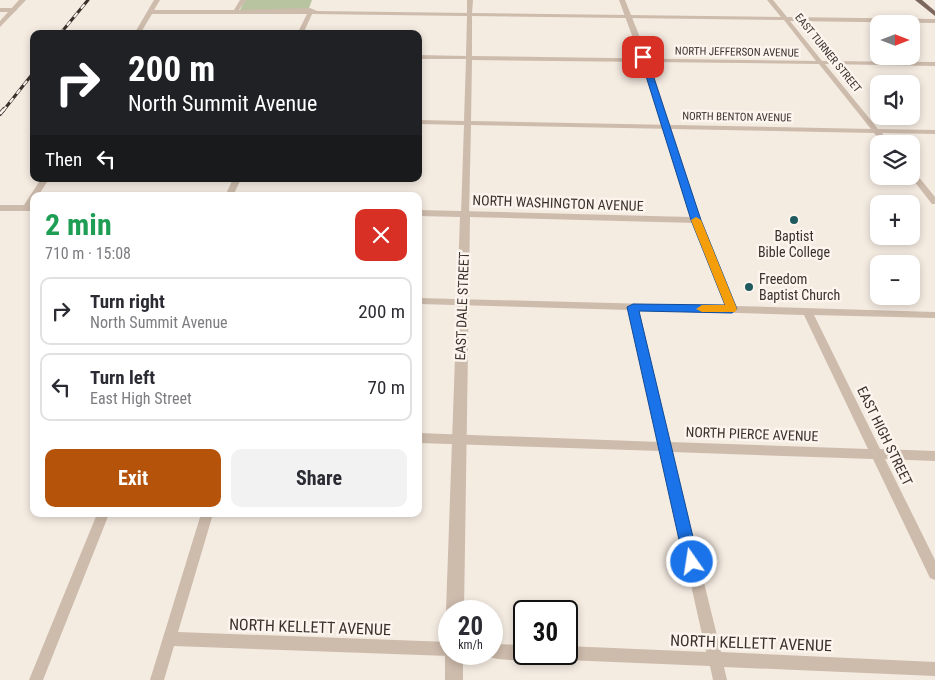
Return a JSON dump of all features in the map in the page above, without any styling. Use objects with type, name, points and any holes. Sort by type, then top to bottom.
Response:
[{"type":"main road","points":[[918,0],[935,14]]},
{"type":"street","points":[[0,25],[23,0]]},
{"type":"street","points":[[139,30],[157,0]]},
{"type":"street","points":[[236,12],[243,0]]},
{"type":"street","points":[[302,30],[316,0]]},
{"type":"street","name":"EAST DALE STREET","points":[[455,600],[470,0]]},
{"type":"street","points":[[622,0],[645,60],[696,220],[732,309]]},
{"type":"street","name":"EAST TURNER STREET","points":[[770,0],[880,135]]},
{"type":"street","points":[[0,10],[14,10]]},
{"type":"street","points":[[150,12],[310,11],[935,21]]},
{"type":"street","name":"NORTH JEFFERSON AVENUE","points":[[422,57],[935,64]]},
{"type":"street","name":"NORTH BENTON AVENUE","points":[[422,122],[935,132]]},
{"type":"street","points":[[920,184],[935,202]]},
{"type":"street","points":[[0,208],[30,208]]},
{"type":"street","name":"NORTH WASHINGTON AVENUE","points":[[422,213],[696,220]]},
{"type":"street","points":[[422,301],[935,315]]},
{"type":"street","points":[[633,307],[720,680]]},
{"type":"street","name":"EAST HIGH STREET","points":[[807,311],[935,574]]},
{"type":"street","name":"NORTH PIERCE AVENUE","points":[[422,438],[935,456]]},
{"type":"street","points":[[36,680],[102,517]]},
{"type":"street","points":[[157,680],[206,517]]},
{"type":"street","name":"NORTH KELLETT AVENUE","points":[[169,639],[438,649]]},
{"type":"street","name":"NORTH KELLETT AVENUE","points":[[578,653],[935,669]]},
{"type":"street","points":[[454,665],[454,680]]},
{"type":"green space","points":[[245,0],[312,0],[309,8],[301,10],[240,10]]},
{"type":"railway","points":[[63,30],[88,0]]},
{"type":"railway","points":[[3,111],[30,77]]},
{"type":"railway","points":[[0,114],[4,109]]},
{"type":"slow traffic","points":[[696,220],[732,309],[702,309]]},
{"type":"place","name":"Baptist Bible College","points":[[794,220]]},
{"type":"place","name":"Freedom Baptist Church","points":[[749,287]]},
{"type":"route","points":[[643,57],[696,220],[732,309],[633,307],[692,562]]}]
